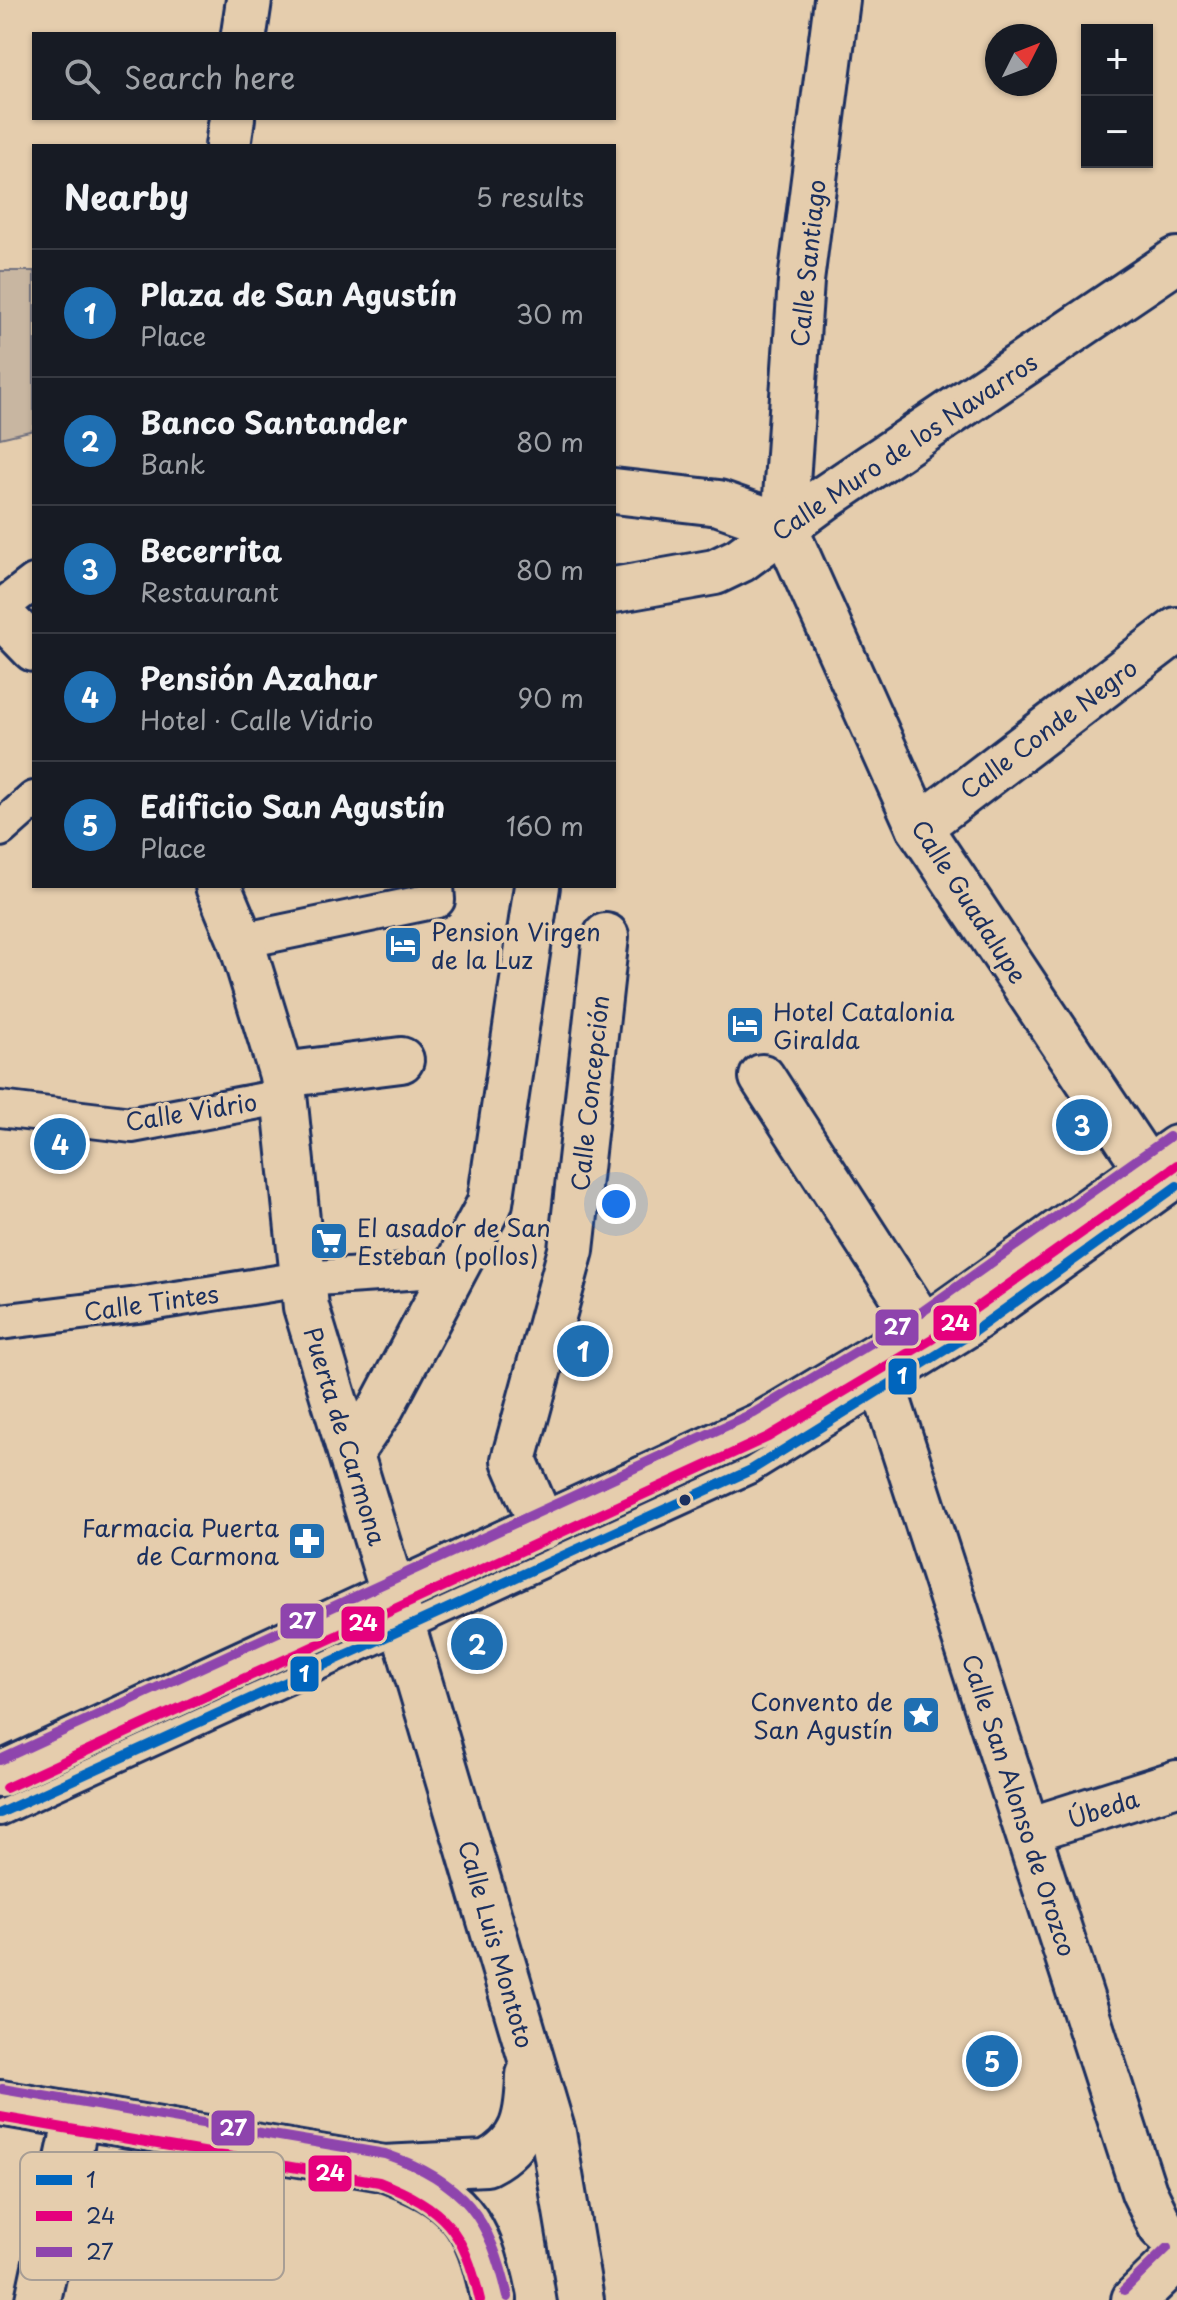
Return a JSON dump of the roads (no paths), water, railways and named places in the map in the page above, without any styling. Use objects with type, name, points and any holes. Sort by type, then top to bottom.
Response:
[{"type":"street","points":[[244,32],[249,0]]},
{"type":"street","name":"Calle Santiago","points":[[784,526],[801,281],[837,0]]},
{"type":"street","points":[[228,144],[232,120]]},
{"type":"street","name":"Calle Muro de los Navarros","points":[[616,590],[715,572],[740,560],[784,526],[1177,260]]},
{"type":"street","points":[[616,491],[719,503],[784,526]]},
{"type":"street","name":"Calle Guadalupe","points":[[784,526],[919,827],[1167,1168]]},
{"type":"street","points":[[32,584],[0,611],[32,647]]},
{"type":"street","name":"Calle Conde Negro","points":[[919,827],[1177,630]]},
{"type":"street","points":[[2,822],[32,800]]},
{"type":"street","name":"Puerta de Carmona","points":[[219,888],[241,941],[284,1086],[306,1307],[398,1610]]},
{"type":"street","points":[[241,941],[437,900],[436,888]]},
{"type":"street","points":[[351,1452],[381,1408],[490,1203],[537,888]]},
{"type":"street","name":"Calle Concepción","points":[[543,1527],[514,1460],[571,1250],[606,936]]},
{"type":"street","points":[[284,1086],[401,1060]]},
{"type":"street","points":[[762,1077],[924,1328]]},
{"type":"street","name":"Calle Vidrio","points":[[0,1109],[132,1125],[284,1086]]},
{"type":"street","points":[[0,1775],[398,1610],[543,1527],[761,1425],[879,1374],[924,1328],[1167,1168]]},
{"type":"street","name":"Calle Tintes","points":[[0,1322],[138,1305],[302,1279],[453,1269]]},
{"type":"street","name":"Calle San Alonso de Orozco","points":[[879,1374],[1144,2192],[1161,2227],[1177,2242]]},
{"type":"street","name":"Calle Luis Montoto","points":[[398,1610],[559,2161],[581,2300]]},
{"type":"street","name":"Úbeda","points":[[1029,1830],[1177,1783]]},
{"type":"street","points":[[0,2103],[383,2168],[486,2163],[502,2155],[523,2130],[528,2115],[530,2058]]},
{"type":"street","points":[[70,2152],[77,2117]]},
{"type":"street","points":[[383,2168],[437,2191],[453,2204],[479,2244],[494,2300]]},
{"type":"street","points":[[1134,2300],[1177,2258]]},
{"type":"street","points":[[38,2300],[42,2280]]},
{"type":"lane","points":[[0,1813],[398,1610],[751,1470],[879,1374],[981,1326],[1167,1168]]},
{"type":"place","name":"Pension Virgen de la Luz","points":[[403,945]]},
{"type":"place","name":"Hotel Catalonia Giralda","points":[[745,1025]]},
{"type":"place","name":"Becerrita","points":[[1082,1125]]},
{"type":"place","name":"Pensión Azahar","points":[[60,1144]]},
{"type":"place","name":"El asador de San Esteban (pollos)","points":[[329,1241]]},
{"type":"place","name":"Plaza de San Agustín","points":[[583,1351]]},
{"type":"place","name":"Farmacia Puerta de Carmona","points":[[307,1541]]},
{"type":"place","name":"Banco Santander","points":[[477,1644]]},
{"type":"place","name":"Convento de San Agustín","points":[[921,1715]]},
{"type":"place","name":"Edificio San Agustín","points":[[992,2061]]}]
